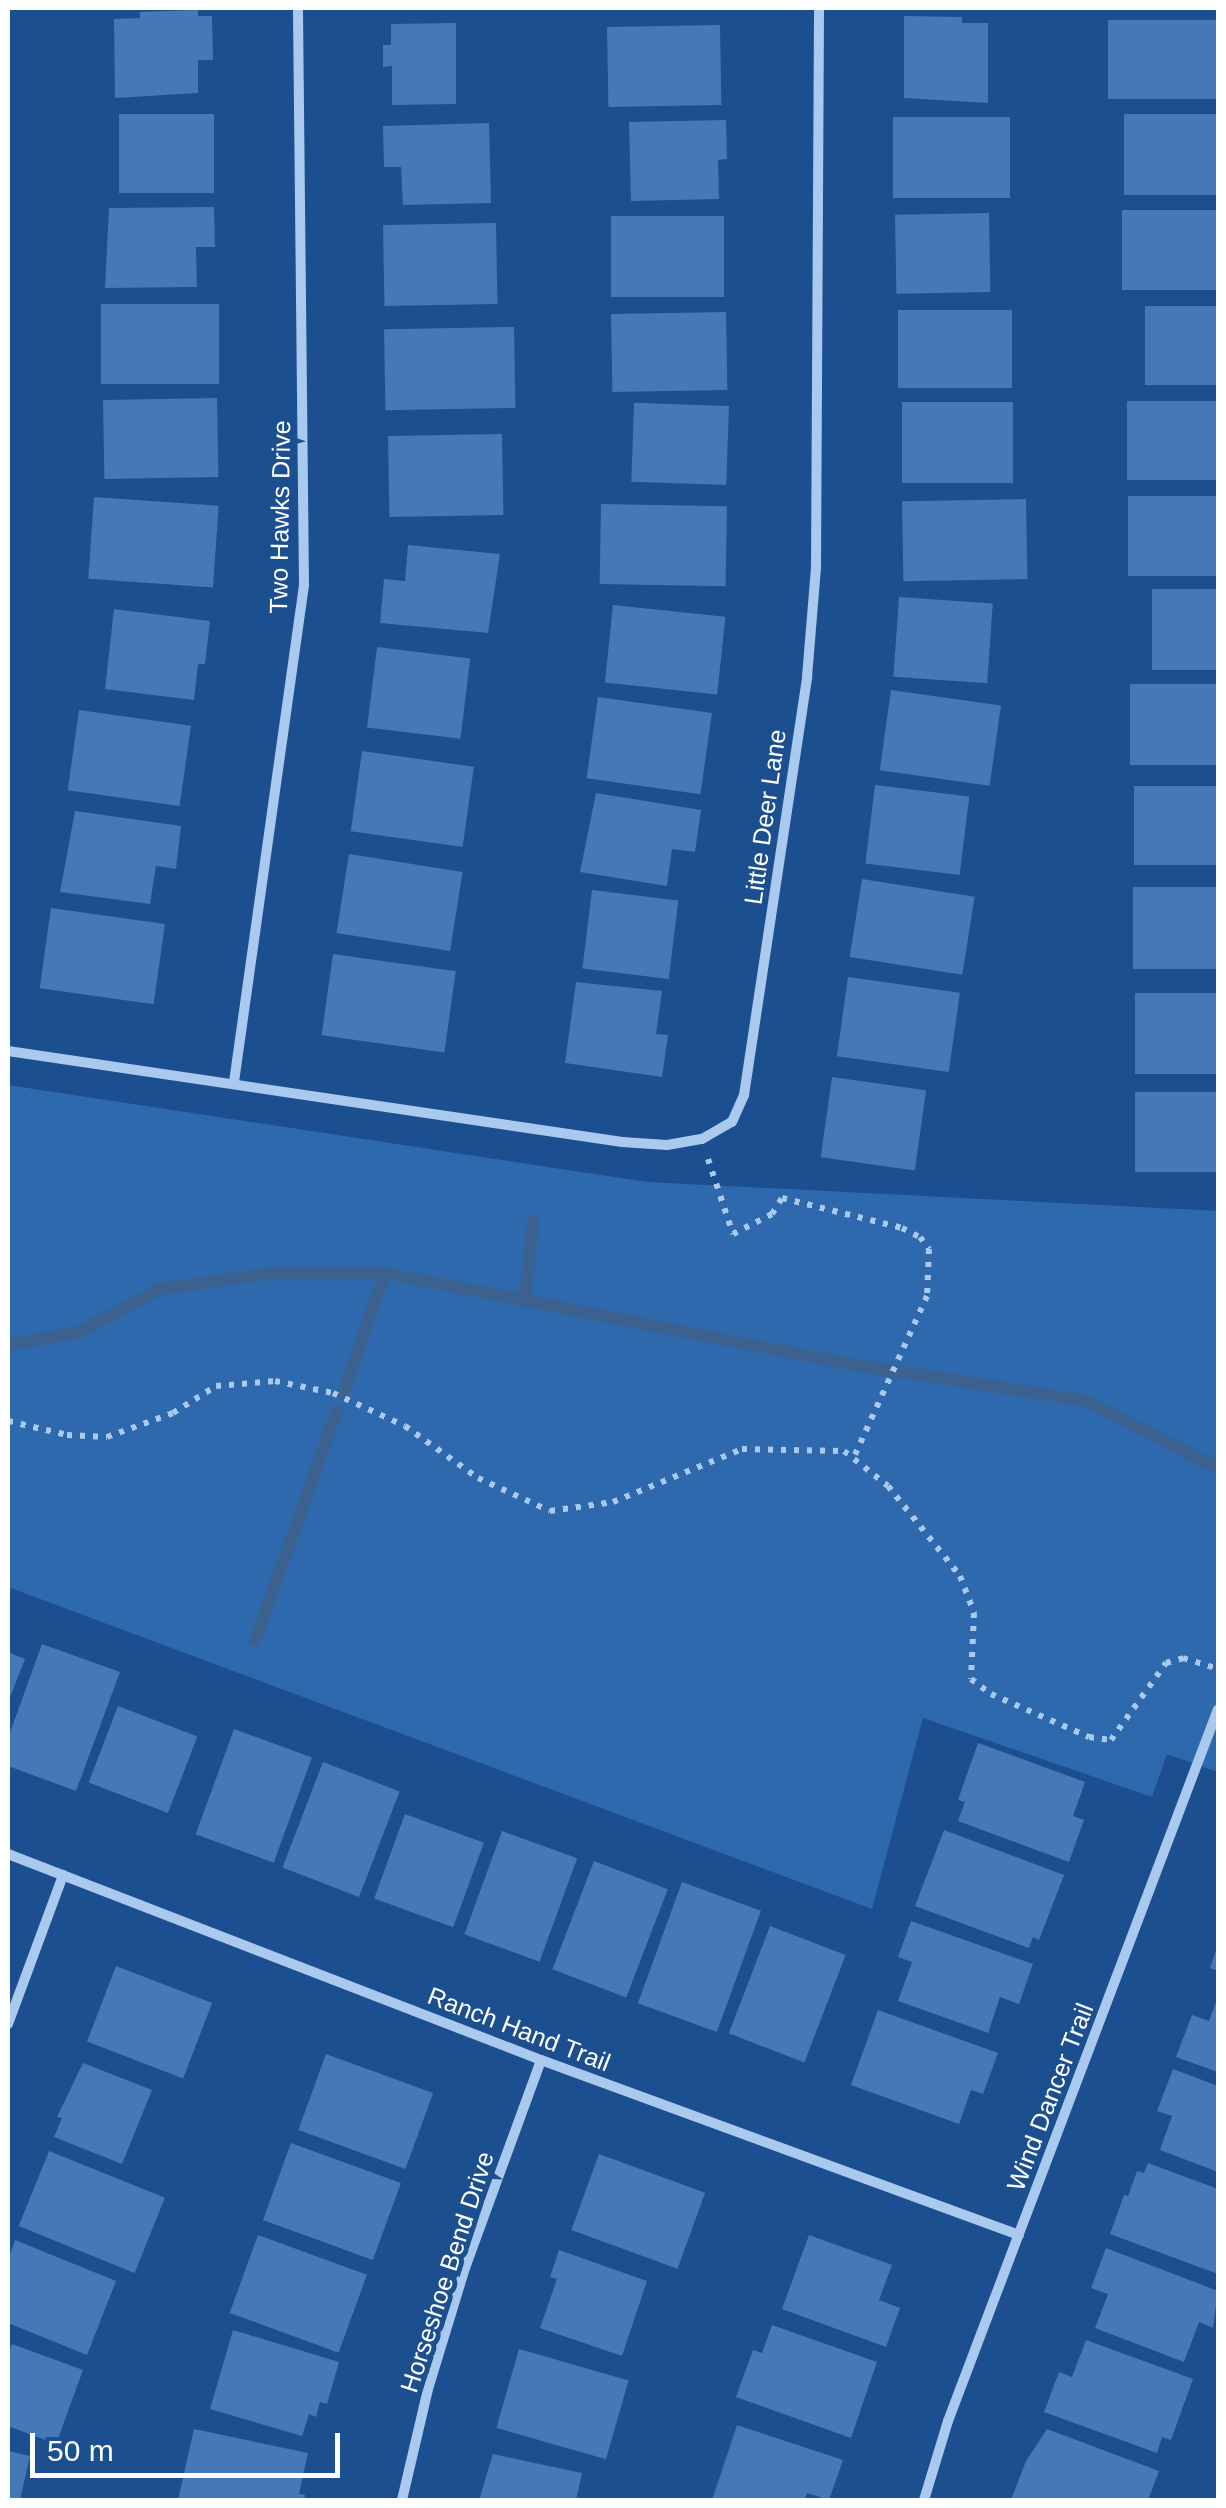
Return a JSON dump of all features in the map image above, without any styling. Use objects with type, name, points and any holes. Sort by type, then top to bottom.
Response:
[{"type":"street","name":"Two Hawks Drive","points":[[234,1082],[304,585],[298,8]]},
{"type":"street","name":"Little Deer Lane","points":[[702,1139],[732,1122],[744,1095],[806,677],[816,568],[820,8]]},
{"type":"street","points":[[8,1051],[622,1142],[666,1145],[702,1139]]},
{"type":"street","name":"Wind Dancer Trail","points":[[924,2500],[948,2421],[1218,1709]]},
{"type":"street","name":"Ranch Hand Trail","points":[[8,1854],[541,2060],[1019,2235]]},
{"type":"street","points":[[8,2024],[63,1874]]},
{"type":"street","name":"Horseshoe Bend Drive","points":[[402,2500],[428,2389],[465,2268],[541,2060]]},
{"type":"path","points":[[702,1139],[734,1234],[772,1214],[782,1198],[902,1228],[920,1237],[929,1249],[929,1282],[854,1459]]},
{"type":"path","points":[[8,1421],[67,1436],[107,1436],[173,1413],[216,1386],[275,1381],[333,1393],[387,1418],[478,1478],[550,1511],[614,1502],[742,1449],[844,1451],[888,1486],[960,1576],[974,1614],[971,1678],[991,1694],[1089,1737],[1111,1740],[1166,1663],[1183,1658],[1218,1670]]},
{"type":"shaded area","points":[[8,1085],[647,1182],[1218,1211],[1218,1772],[1167,1754],[1152,1797],[923,1718],[872,1909],[8,1587]]},
{"type":"building","points":[[198,10],[198,16],[212,16],[213,60],[198,60],[198,93],[115,98],[114,19],[140,18],[140,12]]},
{"type":"building","points":[[904,16],[962,17],[962,23],[988,23],[988,103],[904,98]]},
{"type":"building","points":[[1108,20],[1218,20],[1218,99],[1108,99]]},
{"type":"building","points":[[456,23],[456,104],[392,105],[392,66],[383,67],[383,45],[391,45],[391,24]]},
{"type":"building","points":[[720,25],[721,105],[608,107],[607,27]]},
{"type":"building","points":[[119,114],[214,114],[214,193],[119,193]]},
{"type":"building","points":[[1124,114],[1218,114],[1218,195],[1124,195]]},
{"type":"building","points":[[893,117],[1010,117],[1010,198],[893,198]]},
{"type":"building","points":[[726,120],[727,159],[718,160],[719,199],[631,201],[629,122]]},
{"type":"building","points":[[489,123],[491,203],[403,205],[401,167],[384,167],[383,126]]},
{"type":"building","points":[[214,207],[215,247],[196,247],[197,287],[105,288],[109,208]]},
{"type":"building","points":[[1122,210],[1218,210],[1218,290],[1122,290]]},
{"type":"building","points":[[989,213],[990,292],[896,294],[895,215]]},
{"type":"building","points":[[611,216],[724,216],[724,297],[611,297]]},
{"type":"building","points":[[496,223],[497,304],[384,306],[383,225]]},
{"type":"building","points":[[101,304],[219,304],[219,384],[101,384]]},
{"type":"building","points":[[1145,306],[1218,306],[1218,385],[1145,385]]},
{"type":"building","points":[[898,310],[1012,310],[1012,388],[898,388]]},
{"type":"building","points":[[726,312],[727,390],[612,392],[611,314]]},
{"type":"building","points":[[514,327],[515,408],[385,410],[384,329]]},
{"type":"building","points":[[217,398],[218,477],[104,479],[103,400]]},
{"type":"building","points":[[1127,401],[1218,401],[1218,480],[1127,480]]},
{"type":"building","points":[[902,402],[1013,402],[1013,483],[902,483]]},
{"type":"building","points":[[634,403],[729,406],[726,485],[631,482]]},
{"type":"building","points":[[502,434],[503,515],[389,517],[388,436]]},
{"type":"building","points":[[1128,496],[1218,496],[1218,576],[1128,576]]},
{"type":"building","points":[[94,497],[219,506],[213,588],[88,579]]},
{"type":"building","points":[[1026,499],[1027,579],[903,581],[902,501]]},
{"type":"building","points":[[601,504],[727,506],[726,586],[600,584]]},
{"type":"building","points":[[408,545],[500,554],[488,633],[380,623],[384,579],[405,581]]},
{"type":"building","points":[[1152,589],[1218,589],[1218,670],[1152,670]]},
{"type":"building","points":[[899,597],[993,604],[987,683],[893,677]]},
{"type":"building","points":[[613,605],[725,617],[717,694],[605,683]]},
{"type":"building","points":[[114,609],[210,621],[205,664],[198,664],[194,700],[105,689]]},
{"type":"building","points":[[377,647],[470,658],[460,739],[367,727]]},
{"type":"building","points":[[1130,684],[1218,684],[1218,765],[1130,765]]},
{"type":"building","points":[[891,690],[1001,705],[990,786],[880,770]]},
{"type":"building","points":[[598,697],[712,713],[700,794],[587,778]]},
{"type":"building","points":[[79,710],[191,726],[180,806],[68,790]]},
{"type":"building","points":[[362,751],[474,767],[463,847],[351,831]]},
{"type":"building","points":[[875,785],[969,797],[960,875],[865,863]]},
{"type":"building","points":[[1134,786],[1218,786],[1218,865],[1134,865]]},
{"type":"building","points":[[596,793],[701,810],[695,852],[672,849],[667,886],[580,872]]},
{"type":"building","points":[[75,811],[181,826],[176,869],[156,866],[150,904],[60,892]]},
{"type":"building","points":[[349,854],[463,872],[450,951],[336,933]]},
{"type":"building","points":[[862,879],[975,897],[962,975],[850,957]]},
{"type":"building","points":[[1133,887],[1218,887],[1218,969],[1133,969]]},
{"type":"building","points":[[592,890],[678,901],[669,979],[582,968]]},
{"type":"building","points":[[51,908],[165,924],[154,1004],[40,988]]},
{"type":"building","points":[[333,954],[456,971],[444,1052],[322,1035]]},
{"type":"building","points":[[848,977],[960,993],[949,1072],[837,1056]]},
{"type":"building","points":[[576,982],[662,991],[656,1034],[668,1035],[662,1077],[565,1063]]},
{"type":"building","points":[[1135,993],[1218,993],[1218,1074],[1135,1074]]},
{"type":"building","points":[[832,1077],[926,1090],[915,1170],[821,1157]]},
{"type":"building","points":[[1135,1092],[1218,1092],[1218,1172],[1135,1172]]},
{"type":"building","points":[[42,1644],[120,1672],[76,1791],[8,1766],[8,1738]]},
{"type":"building","points":[[8,1652],[25,1659],[8,1702]]},
{"type":"building","points":[[118,1706],[197,1736],[168,1813],[89,1783]]},
{"type":"building","points":[[234,1729],[312,1757],[274,1863],[196,1834]]},
{"type":"building","points":[[978,1743],[1085,1782],[1073,1816],[1084,1820],[1069,1862],[958,1821],[965,1802],[958,1800]]},
{"type":"building","points":[[323,1762],[400,1791],[359,1897],[283,1867]]},
{"type":"building","points":[[405,1814],[484,1843],[453,1927],[374,1899]]},
{"type":"building","points":[[944,1830],[1064,1875],[1039,1940],[1033,1937],[1029,1948],[915,1906]]},
{"type":"building","points":[[502,1831],[577,1858],[540,1962],[464,1934]]},
{"type":"building","points":[[594,1861],[668,1889],[626,1998],[552,1969]]},
{"type":"building","points":[[682,1882],[761,1911],[717,2032],[638,2003]]},
{"type":"building","points":[[911,1921],[1033,1964],[1019,2004],[1000,1997],[988,2033],[898,2001],[912,1962],[898,1957]]},
{"type":"building","points":[[770,1926],[846,1955],[804,2062],[729,2033]]},
{"type":"building","points":[[1218,1945],[1218,1971],[1210,1968]]},
{"type":"building","points":[[116,1966],[212,2003],[183,2079],[87,2042]]},
{"type":"building","points":[[1218,1997],[1218,2072],[1176,2057],[1192,2015],[1209,2021]]},
{"type":"building","points":[[878,2010],[998,2053],[983,2094],[971,2090],[959,2124],[851,2085]]},
{"type":"building","points":[[326,2054],[433,2093],[405,2169],[298,2130]]},
{"type":"building","points":[[83,2063],[152,2090],[122,2164],[54,2137],[62,2118],[57,2117]]},
{"type":"building","points":[[1173,2069],[1218,2086],[1218,2172],[1160,2150],[1172,2116],[1157,2111]]},
{"type":"building","points":[[291,2143],[401,2183],[373,2260],[263,2220]]},
{"type":"building","points":[[49,2151],[165,2198],[135,2273],[19,2226]]},
{"type":"building","points":[[599,2154],[705,2193],[677,2269],[571,2230]]},
{"type":"building","points":[[1148,2163],[1218,2189],[1218,2274],[1110,2234],[1124,2195],[1128,2196],[1137,2171],[1144,2173]]},
{"type":"building","points":[[258,2235],[367,2275],[339,2353],[230,2313]]},
{"type":"building","points":[[809,2235],[892,2265],[879,2300],[900,2308],[886,2347],[782,2309]]},
{"type":"building","points":[[15,2240],[116,2281],[87,2355],[8,2323],[8,2260]]},
{"type":"building","points":[[1106,2248],[1218,2291],[1213,2328],[1199,2322],[1184,2362],[1095,2328],[1108,2294],[1091,2288]]},
{"type":"building","points":[[559,2250],[647,2281],[622,2356],[540,2328],[557,2279],[550,2277]]},
{"type":"building","points":[[772,2325],[877,2362],[851,2438],[736,2397],[753,2350],[762,2353]]},
{"type":"building","points":[[233,2330],[339,2362],[327,2404],[320,2402],[316,2417],[309,2414],[302,2436],[210,2409]]},
{"type":"building","points":[[1086,2340],[1193,2379],[1171,2440],[1162,2437],[1157,2453],[1044,2412],[1059,2372],[1072,2377]]},
{"type":"building","points":[[12,2344],[83,2370],[56,2444],[8,2426],[8,2355]]},
{"type":"building","points":[[519,2349],[629,2380],[606,2459],[496,2428]]},
{"type":"building","points":[[737,2425],[843,2460],[829,2500],[807,2493],[805,2500],[712,2500]]},
{"type":"building","points":[[194,2429],[308,2453],[299,2494],[305,2495],[304,2500],[178,2500]]},
{"type":"building","points":[[1047,2429],[1159,2471],[1148,2500],[1011,2500],[1026,2461]]},
{"type":"building","points":[[8,2451],[30,2456],[20,2500],[8,2500]]},
{"type":"building","points":[[493,2454],[582,2473],[576,2500],[479,2500]]},
{"type":"waterway","points":[[525,1302],[533,1221]]},
{"type":"waterway","points":[[8,1345],[79,1332],[160,1289],[267,1274],[385,1273],[838,1362],[1086,1401],[1218,1468]]},
{"type":"waterway","points":[[343,1394],[385,1273]]},
{"type":"waterway","points":[[255,1640],[337,1411]]}]
